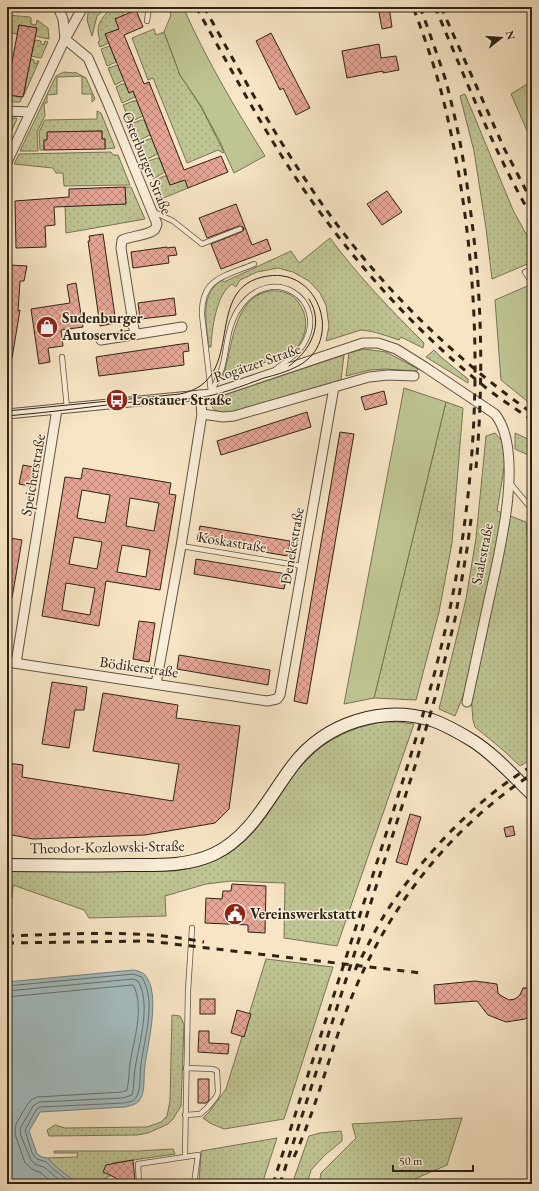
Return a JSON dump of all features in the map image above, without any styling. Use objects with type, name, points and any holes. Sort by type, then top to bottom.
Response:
[{"type":"main road","name":"Theodor-Kozlowski-Straße","points":[[7,865],[168,865],[197,860],[221,850],[242,835],[259,814],[298,758],[312,746],[331,732],[358,720],[384,716],[418,717],[450,727],[474,741],[496,759],[532,794]]},
{"type":"street","points":[[58,7],[63,19],[65,39]]},
{"type":"street","points":[[7,162],[65,39],[83,7]]},
{"type":"street","name":"Osterburger Straße","points":[[65,39],[88,58],[157,224],[155,230],[148,234],[130,236],[122,240],[120,248],[135,335]]},
{"type":"street","points":[[7,111],[30,112]]},
{"type":"street","points":[[101,340],[182,327]]},
{"type":"street","name":"Rogätzer Straße","points":[[7,414],[211,394],[367,342],[378,343],[406,354],[495,414]]},
{"type":"street","points":[[202,414],[222,417],[234,416],[369,377],[388,375],[414,376]]},
{"type":"street","name":"Denekestraße","points":[[267,701],[275,700],[280,695],[334,387]]},
{"type":"street","points":[[156,684],[181,546],[202,414],[200,395]]},
{"type":"street","name":"Speicherstraße","points":[[11,662],[62,408]]},
{"type":"street","name":"Saalestraße","points":[[467,702],[504,533],[509,482],[507,442],[503,426],[495,414]]},
{"type":"street","name":"Bödikerstraße","points":[[11,662],[267,701]]},
{"type":"lane","points":[[147,21],[149,7]]},
{"type":"lane","points":[[152,211],[173,221],[202,244],[240,229]]},
{"type":"lane","points":[[211,394],[202,315],[202,305],[205,294],[209,286],[214,281],[254,264]]},
{"type":"lane","points":[[532,269],[525,272],[532,283]]},
{"type":"lane","points":[[211,394],[222,368],[231,329],[238,310],[246,299],[259,290],[267,287],[281,287],[294,292],[303,301],[309,313],[310,327],[307,337],[300,349],[270,374]]},
{"type":"lane","points":[[62,357],[62,408]]},
{"type":"lane","points":[[509,482],[530,507],[532,518]]},
{"type":"lane","name":"Koskastraße","points":[[181,546],[302,566]]},
{"type":"lane","points":[[185,1154],[188,991],[192,928]]},
{"type":"lane","points":[[185,1115],[198,1115],[207,1108],[217,1094],[218,1077],[218,1071],[213,1069],[186,1068]]},
{"type":"lane","points":[[139,1184],[138,1164],[198,1155],[194,1184]]},
{"type":"green space","points":[[89,7],[107,7],[97,16],[92,36],[87,20]]},
{"type":"green space","points":[[113,7],[120,7],[124,15],[115,19],[119,29],[105,34],[109,43],[100,47],[98,42],[100,40],[98,30],[100,21]]},
{"type":"green space","points":[[168,7],[183,7],[221,83],[265,156],[234,173],[201,106],[180,75],[164,32],[171,15]]},
{"type":"green space","points":[[7,15],[30,17],[31,24],[36,25],[37,20],[48,28],[49,39],[35,36],[36,28],[19,25],[17,34],[11,33],[7,53]]},
{"type":"green space","points":[[154,29],[156,35],[164,32],[180,75],[201,107],[224,152],[223,153],[218,150],[187,163],[153,78],[148,80],[132,38]]},
{"type":"green space","points":[[35,40],[41,41],[41,44],[44,45],[45,41],[48,42],[41,58],[31,56]]},
{"type":"green space","points":[[110,46],[116,62],[107,66],[101,49]]},
{"type":"green space","points":[[30,59],[34,60],[34,63],[37,64],[37,61],[39,61],[24,95]]},
{"type":"green space","points":[[118,65],[124,80],[115,85],[108,68]]},
{"type":"green space","points":[[64,72],[75,72],[86,78],[95,99],[92,102],[92,94],[82,94],[82,76],[57,77],[57,94],[47,95],[47,103],[44,103],[45,116],[37,132],[38,151],[20,151],[56,76]]},
{"type":"green space","points":[[532,81],[532,142],[511,94]]},
{"type":"green space","points":[[125,84],[129,93],[133,91],[135,97],[122,103],[116,87]]},
{"type":"green space","points":[[465,94],[513,210],[532,245],[532,262],[492,279],[474,151],[460,96]]},
{"type":"green space","points":[[10,95],[22,97],[20,102],[10,102]]},
{"type":"green space","points":[[137,101],[143,116],[130,122],[123,105]]},
{"type":"green space","points":[[97,111],[101,113],[115,148],[105,149],[105,139],[102,139],[102,131],[48,132],[47,140],[44,141],[44,150],[40,150],[39,132],[45,120],[97,119]]},
{"type":"green space","points":[[12,118],[17,119],[7,141],[7,127],[11,127]]},
{"type":"green space","points":[[144,120],[150,135],[138,141],[131,124]]},
{"type":"green space","points":[[152,139],[158,154],[145,160],[139,143]]},
{"type":"green space","points":[[111,152],[113,155],[118,155],[130,185],[64,186],[63,173],[56,173],[53,168],[14,164],[19,154]]},
{"type":"green space","points":[[159,158],[165,172],[153,179],[146,162]]},
{"type":"green space","points":[[167,176],[170,185],[185,180],[188,188],[161,199],[154,181]]},
{"type":"green space","points":[[125,187],[131,187],[145,219],[66,233],[65,206],[126,204]]},
{"type":"green space","points":[[330,238],[363,279],[424,343],[423,348],[401,337],[399,340],[361,330],[326,341],[329,326],[326,305],[320,293],[309,281],[293,272],[278,268],[257,272],[240,280],[236,287],[232,284],[227,289],[222,296],[216,312],[212,331],[211,347],[209,347],[206,309],[209,294],[216,285],[222,280],[224,282],[291,251],[299,263]]},
{"type":"green space","points":[[532,284],[532,405],[501,380],[495,300]]},
{"type":"green space","points":[[269,291],[287,293],[291,295],[300,305],[306,325],[303,338],[295,349],[288,355],[223,376],[232,339],[241,314],[248,304],[257,296]]},
{"type":"green space","points":[[364,349],[386,352],[418,369],[417,371],[385,369],[370,370],[346,376],[349,353]]},
{"type":"green space","points":[[434,350],[468,379],[468,383],[426,357]]},
{"type":"green space","points":[[344,355],[341,380],[233,412],[219,412],[212,406],[211,402],[215,398]]},
{"type":"green space","points":[[404,388],[446,402],[374,698],[344,704]]},
{"type":"green space","points":[[446,402],[463,408],[452,543],[439,612],[416,700],[374,698]]},
{"type":"green space","points":[[495,433],[503,442],[505,462],[497,511],[526,522],[532,578],[532,759],[520,766],[475,727],[471,696],[463,696],[455,716],[439,709],[466,599],[476,538],[486,436]]},
{"type":"green space","points":[[515,433],[532,441],[532,481],[528,455],[515,449]]},
{"type":"green space","points":[[381,722],[414,724],[337,946],[284,938],[285,883],[231,881],[206,884],[165,896],[166,916],[89,918],[84,910],[13,885],[12,898],[7,897],[7,871],[174,871],[189,869],[215,860],[227,854],[249,837],[267,815],[297,771],[319,749],[328,742],[348,732]]},
{"type":"green space","points":[[266,959],[333,967],[284,1119],[224,1129],[203,1118],[226,1089]]},
{"type":"green space","points":[[172,1015],[180,1016],[184,1024],[181,1106],[168,1124],[148,1133],[137,1135],[49,1136],[47,1130],[55,1125],[65,1128],[147,1127],[161,1122],[167,1116],[170,1101]]},
{"type":"green space","points":[[462,1118],[447,1165],[403,1184],[319,1184],[321,1173],[356,1138],[352,1124]]},
{"type":"green space","points":[[341,1131],[342,1141],[325,1155],[311,1170],[307,1184],[292,1184],[309,1136],[320,1133]]},
{"type":"green space","points":[[277,1138],[262,1184],[199,1184],[201,1151]]},
{"type":"green space","points":[[173,1149],[175,1154],[112,1163],[112,1175],[102,1180],[112,1184],[78,1184],[55,1166],[48,1158],[77,1157],[78,1153],[54,1153],[54,1151],[138,1151]]},
{"type":"water","points":[[134,970],[145,975],[150,983],[153,1006],[151,1032],[144,1069],[143,1094],[141,1098],[136,1103],[125,1107],[40,1112],[29,1131],[37,1154],[48,1158],[55,1166],[78,1184],[7,1184],[7,982]]},
{"type":"building","points":[[378,7],[389,7],[392,27],[382,29]]},
{"type":"building","points":[[136,10],[143,27],[124,35],[144,84],[149,82],[184,170],[221,156],[228,172],[188,188],[185,180],[170,185],[133,91],[129,93],[105,34],[119,29],[115,19]]},
{"type":"building","points":[[19,25],[37,28],[23,97],[7,95],[7,78],[9,78]]},
{"type":"building","points":[[271,33],[310,108],[296,115],[283,88],[280,90],[256,41]]},
{"type":"building","points":[[379,44],[381,58],[396,56],[399,70],[383,73],[383,71],[347,78],[342,51]]},
{"type":"building","points":[[102,131],[102,139],[105,139],[105,149],[44,150],[44,140],[47,140],[47,132]]},
{"type":"building","points":[[125,187],[126,204],[54,207],[55,225],[45,226],[46,247],[16,248],[15,201],[69,197],[69,189]]},
{"type":"building","points":[[387,191],[402,212],[382,225],[367,204]]},
{"type":"building","points":[[236,204],[252,245],[267,239],[271,250],[221,269],[211,244],[241,232],[244,230],[243,227],[239,226],[207,238],[199,218]]},
{"type":"building","points":[[103,234],[116,323],[100,326],[88,241],[90,241],[89,236]]},
{"type":"building","points":[[175,247],[177,255],[168,256],[169,263],[133,268],[131,252]]},
{"type":"building","points":[[10,265],[27,266],[24,281],[20,281],[18,311],[20,310],[12,358],[7,358],[7,289],[9,289]]},
{"type":"building","name":"Sudenburger Autoservice","points":[[76,283],[83,327],[61,330],[63,346],[48,348],[50,362],[39,364],[31,309],[70,303],[67,285]]},
{"type":"building","points":[[174,298],[176,315],[140,319],[138,303]]},
{"type":"building","points":[[188,343],[189,351],[183,352],[184,365],[99,376],[96,357]]},
{"type":"building","points":[[384,391],[387,404],[365,410],[361,397]]},
{"type":"building","points":[[307,412],[311,427],[221,455],[217,441]]},
{"type":"building","points":[[340,432],[354,434],[307,704],[294,701]]},
{"type":"building","points":[[23,465],[38,468],[35,487],[19,484]]},
{"type":"building","points":[[83,468],[171,483],[169,494],[176,495],[160,590],[106,581],[99,626],[42,616],[65,477],[81,479]],"holes":[[[82,490],[110,495],[105,523],[77,518]],[[130,498],[159,503],[154,531],[126,526]],[[74,537],[102,542],[97,569],[69,564]],[[122,545],[150,550],[146,577],[117,572]],[[66,583],[95,588],[90,615],[62,610]]]},
{"type":"building","points":[[200,526],[290,541],[288,556],[197,541]]},
{"type":"building","points":[[10,538],[22,540],[12,598],[7,597],[7,556]]},
{"type":"building","points":[[196,559],[287,574],[284,589],[194,574]]},
{"type":"building","points":[[139,621],[155,623],[149,662],[133,659]]},
{"type":"building","points":[[179,655],[270,670],[268,685],[177,669]]},
{"type":"building","points":[[52,682],[87,687],[84,710],[75,710],[69,748],[42,744]]},
{"type":"building","points":[[103,693],[178,705],[176,718],[240,726],[229,809],[215,823],[145,835],[33,839],[7,834],[7,763],[23,765],[22,777],[173,801],[179,764],[93,751]]},
{"type":"building","points":[[410,814],[421,817],[407,865],[396,862]]},
{"type":"building","points":[[513,826],[515,835],[506,837],[504,828]]},
{"type":"building","name":"Vereinswerkstatt","points":[[232,884],[266,886],[265,933],[248,932],[248,925],[205,923],[206,898],[222,899],[223,891],[231,891]]},
{"type":"building","points":[[475,981],[497,984],[498,993],[509,1000],[515,999],[520,995],[523,988],[532,988],[532,1013],[525,1019],[506,1022],[488,1015],[477,1001],[435,1004],[434,985]]},
{"type":"building","points":[[200,999],[215,999],[215,1014],[200,1014]]},
{"type":"building","points":[[237,1010],[251,1014],[244,1037],[231,1033]]},
{"type":"building","points":[[199,1031],[209,1031],[209,1043],[229,1044],[228,1054],[198,1052]]},
{"type":"building","points":[[198,1079],[209,1079],[209,1100],[206,1103],[198,1103]]},
{"type":"building","points":[[133,1160],[135,1181],[117,1184],[116,1178],[103,1172],[106,1165]]},
{"type":"tram line","points":[[7,411],[180,394],[201,385],[214,371],[220,353],[228,314],[235,297],[247,283],[268,276],[286,277],[301,283],[312,295],[320,309],[322,325],[320,341],[312,355],[298,366],[290,370],[206,397],[151,400],[7,416]]},
{"type":"tram line","points":[[289,366],[303,353],[313,336],[316,318],[314,308],[309,299]]},
{"type":"railway","points":[[196,7],[247,98],[302,187],[364,268],[386,294],[459,365],[502,400],[532,420]]},
{"type":"railway","points":[[204,7],[280,139],[307,182],[355,248],[409,308],[438,336],[499,389],[532,413]]},
{"type":"railway","points":[[273,1184],[422,719],[448,617],[464,525],[471,466],[475,347],[467,228],[458,169],[443,98],[423,33],[413,7]]},
{"type":"railway","points":[[420,7],[445,78],[453,108],[465,169],[473,233],[479,300],[481,367],[479,434],[476,468]]},
{"type":"railway","points":[[435,7],[492,140],[532,217]]},
{"type":"railway","points":[[441,7],[504,148],[532,202]]},
{"type":"railway","points":[[280,1184],[415,766],[437,691],[455,619],[472,512]]},
{"type":"railway","points":[[355,970],[382,919],[412,876],[429,855],[468,814],[489,796],[532,766]]},
{"type":"railway","points":[[294,1157],[315,1105],[344,1017],[376,945],[396,912],[418,880],[443,850],[500,797],[532,774]]},
{"type":"railway","points":[[7,936],[106,933],[155,935],[204,942]]},
{"type":"railway","points":[[7,943],[148,941],[421,973]]},
{"type":"place","name":"Sudenburger Autoservice","points":[[47,327]]},
{"type":"place","name":"Lostauer Straße","points":[[117,400]]},
{"type":"place","name":"Vereinswerkstatt","points":[[235,914]]}]
